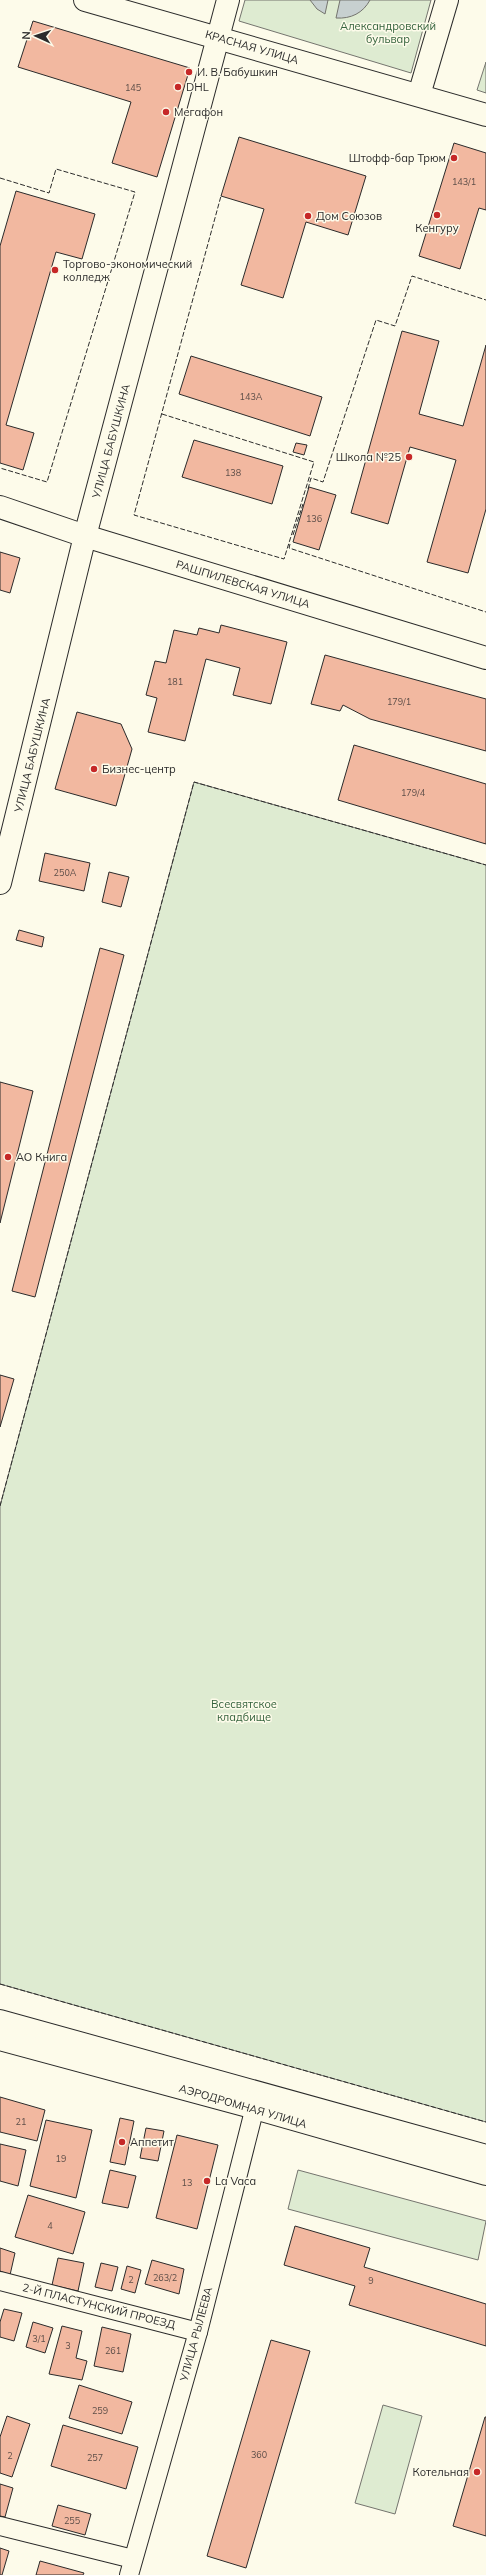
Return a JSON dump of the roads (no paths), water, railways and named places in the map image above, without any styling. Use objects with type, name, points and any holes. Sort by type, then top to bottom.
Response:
[{"type":"street","name":"КРАСНАЯ УЛИЦА","points":[[85,0],[486,115]]},
{"type":"street","name":"УЛИЦА БАБУШКИНА","points":[[0,883],[85,536],[228,0]]},
{"type":"street","points":[[419,95],[447,0]]},
{"type":"street","name":"РАШПИЛЕВСКАЯ УЛИЦА","points":[[0,507],[85,536],[486,658]]},
{"type":"street","name":"АЭРОДРОМНАЯ УЛИЦА","points":[[0,2021],[256,2100],[486,2174]]},
{"type":"street","name":"АЭРОДРОМНАЯ УЛИЦА","points":[[0,2039],[486,2156]]},
{"type":"street","name":"УЛИЦА РЫЛЕЕВА","points":[[131,2567],[198,2332],[256,2100]]},
{"type":"street","name":"2-Й ПЛАСТУНСКИЙ ПРОЕЗД","points":[[0,2281],[198,2332]]},
{"type":"street","points":[[0,2526],[131,2567]]},
{"type":"place","name":"И. В. Бабушкин","points":[[189,72]]},
{"type":"place","name":"DHL","points":[[178,87]]},
{"type":"place","name":"Мегафон","points":[[166,112]]},
{"type":"place","name":"Штофф-бар Трюм","points":[[454,158]]},
{"type":"place","name":"Кенгуру","points":[[437,215]]},
{"type":"place","name":"Дом Союзов","points":[[308,216]]},
{"type":"place","name":"Торгово-экономический колледж","points":[[55,270]]},
{"type":"place","name":"Школа №25","points":[[409,457]]},
{"type":"place","name":"Бизнес-центр","points":[[94,769]]},
{"type":"place","name":"АО Книга","points":[[8,1157]]},
{"type":"place","name":"Аппетит","points":[[122,2142]]},
{"type":"place","name":"La Vaca","points":[[207,2181]]},
{"type":"place","name":"Котельная","points":[[477,2472]]},
{"type":"park label","name":"Александровский бульвар","points":[[388,32]]},
{"type":"park label","name":"Всесвятское кладбище","points":[[244,1710]]}]
